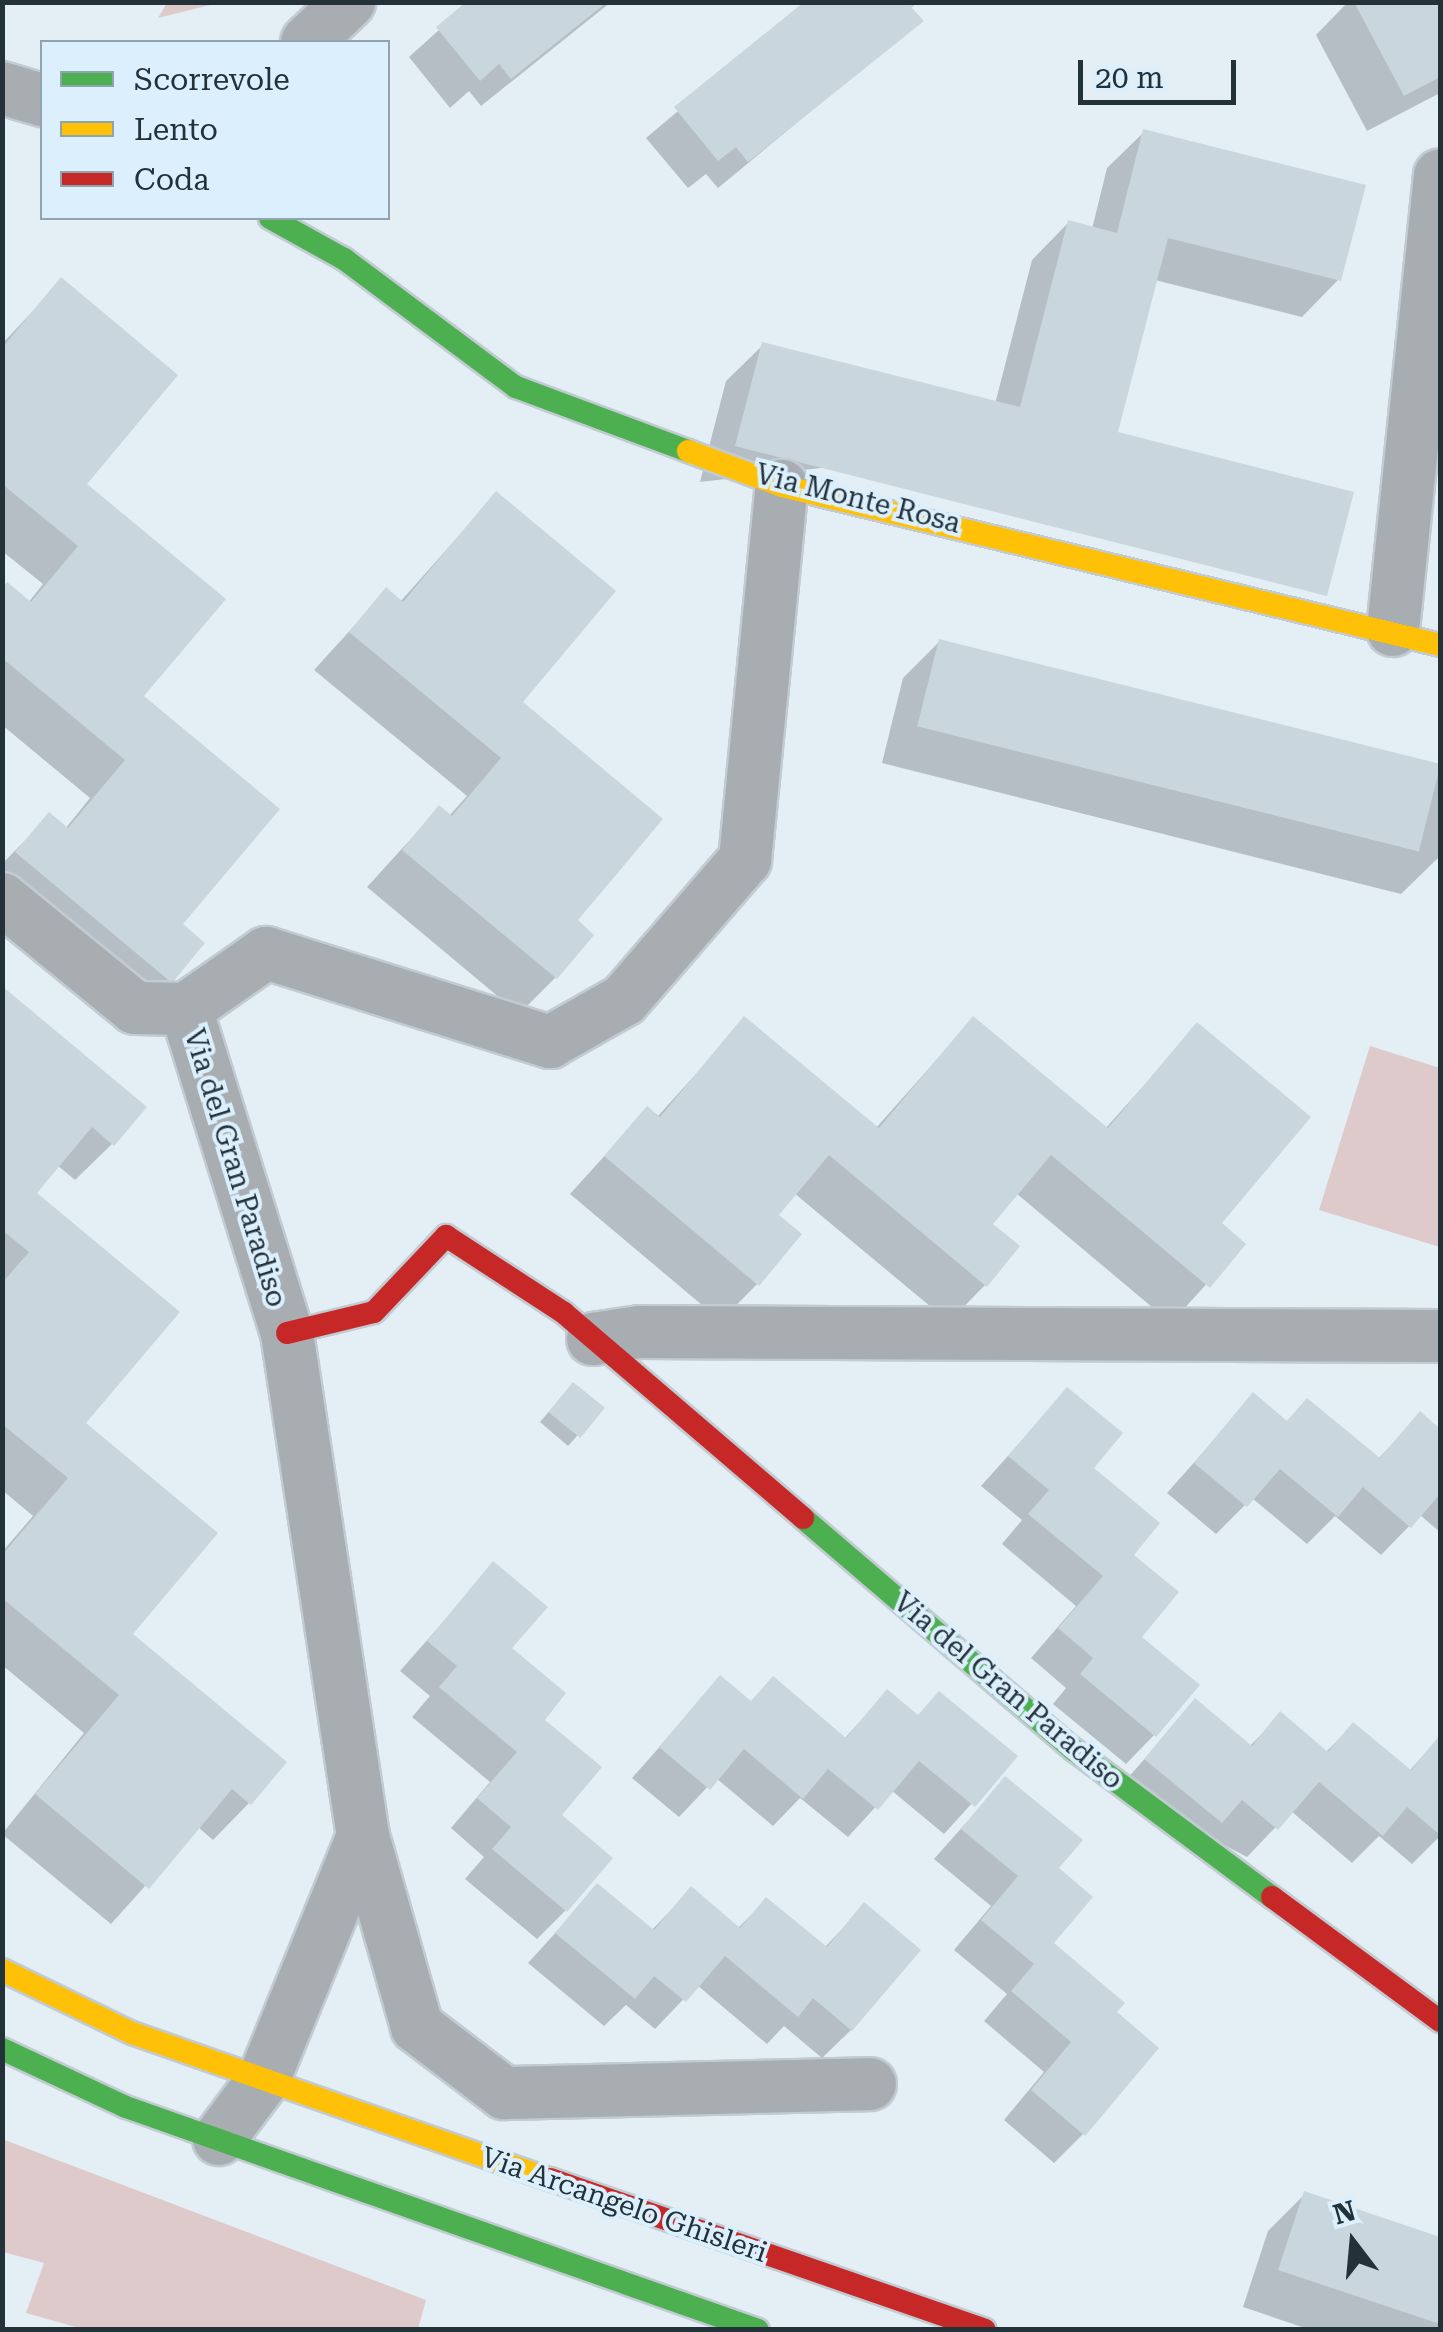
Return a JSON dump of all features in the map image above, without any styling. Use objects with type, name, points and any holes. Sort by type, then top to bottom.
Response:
[{"type":"street","points":[[309,40],[348,2]]},
{"type":"street","points":[[1417,638],[1440,175]]},
{"type":"street","name":"Via Monte Rosa","points":[[274,220],[344,259],[516,387],[782,486],[1417,638]]},
{"type":"street","name":"Via del Gran Paradiso","points":[[782,486],[745,860],[624,1000],[550,1042],[266,952],[186,1009],[287,1334],[374,1312],[446,1236],[594,1339],[1074,1750],[1440,2021]]},
{"type":"street","points":[[2,899],[135,1008],[186,1009]]},
{"type":"street","points":[[594,1339],[640,1332],[1440,1336]]},
{"type":"street","points":[[287,1334],[363,1836],[417,2027],[504,2093],[870,2084]]},
{"type":"street","points":[[219,2140],[264,2079],[363,1836]]},
{"type":"street","name":"Via Arcangelo Ghisleri","points":[[2,1970],[132,2033],[985,2330]]},
{"type":"street","points":[[2,2048],[126,2106],[758,2330]]},
{"type":"shaded area","points":[[167,2],[218,3],[158,18]]},
{"type":"shaded area","points":[[1370,1046],[1440,1068],[1440,1247],[1319,1210]]},
{"type":"shaded area","points":[[2,2139],[426,2300],[418,2329],[86,2330],[26,2313],[44,2263],[3,2252]]},
{"type":"building","points":[[466,2],[607,2],[511,79],[499,64],[480,81],[436,27]]},
{"type":"building","points":[[804,2],[917,2],[911,7],[924,21],[748,162],[736,147],[718,161],[674,107]]},
{"type":"building","points":[[1354,2],[1440,2],[1440,77],[1404,96]]},
{"type":"building","points":[[1143,129],[1366,185],[1341,281],[1168,238],[1118,432],[1354,492],[1327,596],[735,446],[762,342],[1020,407],[1068,220],[1117,233]]},
{"type":"building","points":[[61,277],[178,375],[87,484],[226,599],[144,696],[280,809],[183,924],[205,943],[172,983],[15,852],[49,812],[68,828],[125,760],[2,658],[2,588],[7,582],[31,602],[78,546],[2,484],[2,348]]},
{"type":"building","points":[[496,491],[616,591],[523,702],[663,819],[578,920],[594,935],[557,979],[402,850],[439,805],[452,816],[501,758],[349,632],[386,587],[403,602]]},
{"type":"building","points":[[939,639],[1440,764],[1419,851],[917,726]]},
{"type":"building","points":[[2,986],[147,1107],[114,1146],[92,1127],[37,1193],[180,1312],[86,1423],[218,1533],[133,1634],[287,1762],[251,1805],[232,1789],[149,1889],[35,1794],[119,1695],[2,1598],[2,1555],[68,1478],[2,1424],[2,1283],[29,1252],[2,1230]]},
{"type":"building","points":[[744,1016],[879,1128],[973,1016],[1108,1128],[1197,1022],[1311,1117],[1222,1223],[1246,1244],[1210,1288],[1051,1155],[993,1224],[1020,1246],[987,1287],[829,1155],[779,1215],[802,1234],[759,1286],[604,1156],[647,1106],[660,1117]]},
{"type":"building","points":[[573,1382],[605,1408],[580,1438],[548,1412]]},
{"type":"building","points":[[1067,1387],[1123,1433],[1094,1468],[1160,1523],[1134,1555],[1179,1592],[1142,1637],[1200,1685],[1156,1737],[1080,1674],[1093,1658],[1058,1628],[1103,1576],[1028,1514],[1049,1490],[1008,1456]]},
{"type":"building","points":[[1253,1392],[1287,1421],[1307,1398],[1380,1458],[1420,1411],[1440,1429],[1440,1494],[1411,1528],[1363,1487],[1338,1517],[1280,1469],[1247,1507],[1194,1463]]},
{"type":"building","points":[[493,1561],[548,1607],[512,1648],[566,1693],[545,1720],[602,1767],[562,1815],[613,1858],[567,1912],[492,1849],[511,1827],[477,1798],[517,1752],[439,1687],[457,1666],[427,1641]]},
{"type":"building","points":[[720,1675],[751,1701],[773,1676],[846,1738],[887,1689],[918,1715],[939,1691],[1018,1756],[975,1807],[919,1761],[878,1810],[828,1769],[803,1799],[744,1749],[710,1790],[659,1747]]},
{"type":"building","points":[[1195,1698],[1252,1746],[1280,1711],[1328,1752],[1353,1722],[1411,1770],[1440,1735],[1440,1835],[1407,1807],[1383,1836],[1319,1782],[1278,1830],[1242,1800],[1222,1823],[1144,1759]]},
{"type":"building","points":[[1005,1776],[1083,1840],[1059,1868],[1093,1897],[1054,1943],[1125,2003],[1117,2012],[1159,2048],[1085,2136],[1031,2090],[1071,2042],[1011,1991],[1034,1964],[981,1920],[1018,1876],[961,1829]]},
{"type":"building","points":[[597,1883],[654,1930],[691,1886],[740,1928],[766,1897],[827,1947],[864,1902],[921,1950],[852,2031],[813,1998],[798,2017],[725,1956],[686,2002],[654,1976],[635,1999],[555,1933]]},
{"type":"building","points":[[1304,2191],[1440,2237],[1440,2324],[1278,2270]]},
{"type":"traffic: fast","points":[[274,220],[344,259],[516,387],[688,451]]},
{"type":"traffic: fast","points":[[803,1518],[1074,1750],[1272,1897]]},
{"type":"traffic: fast","points":[[2,2049],[126,2107],[758,2330]]},
{"type":"traffic: slow","points":[[688,451],[782,486],[1440,645]]},
{"type":"traffic: slow","points":[[2,1970],[132,2033],[550,2179]]},
{"type":"traffic: jam","points":[[287,1333],[374,1312],[446,1236],[564,1313],[803,1518]]},
{"type":"traffic: jam","points":[[1272,1897],[1440,2021]]},
{"type":"traffic: jam","points":[[550,2179],[985,2330]]}]
